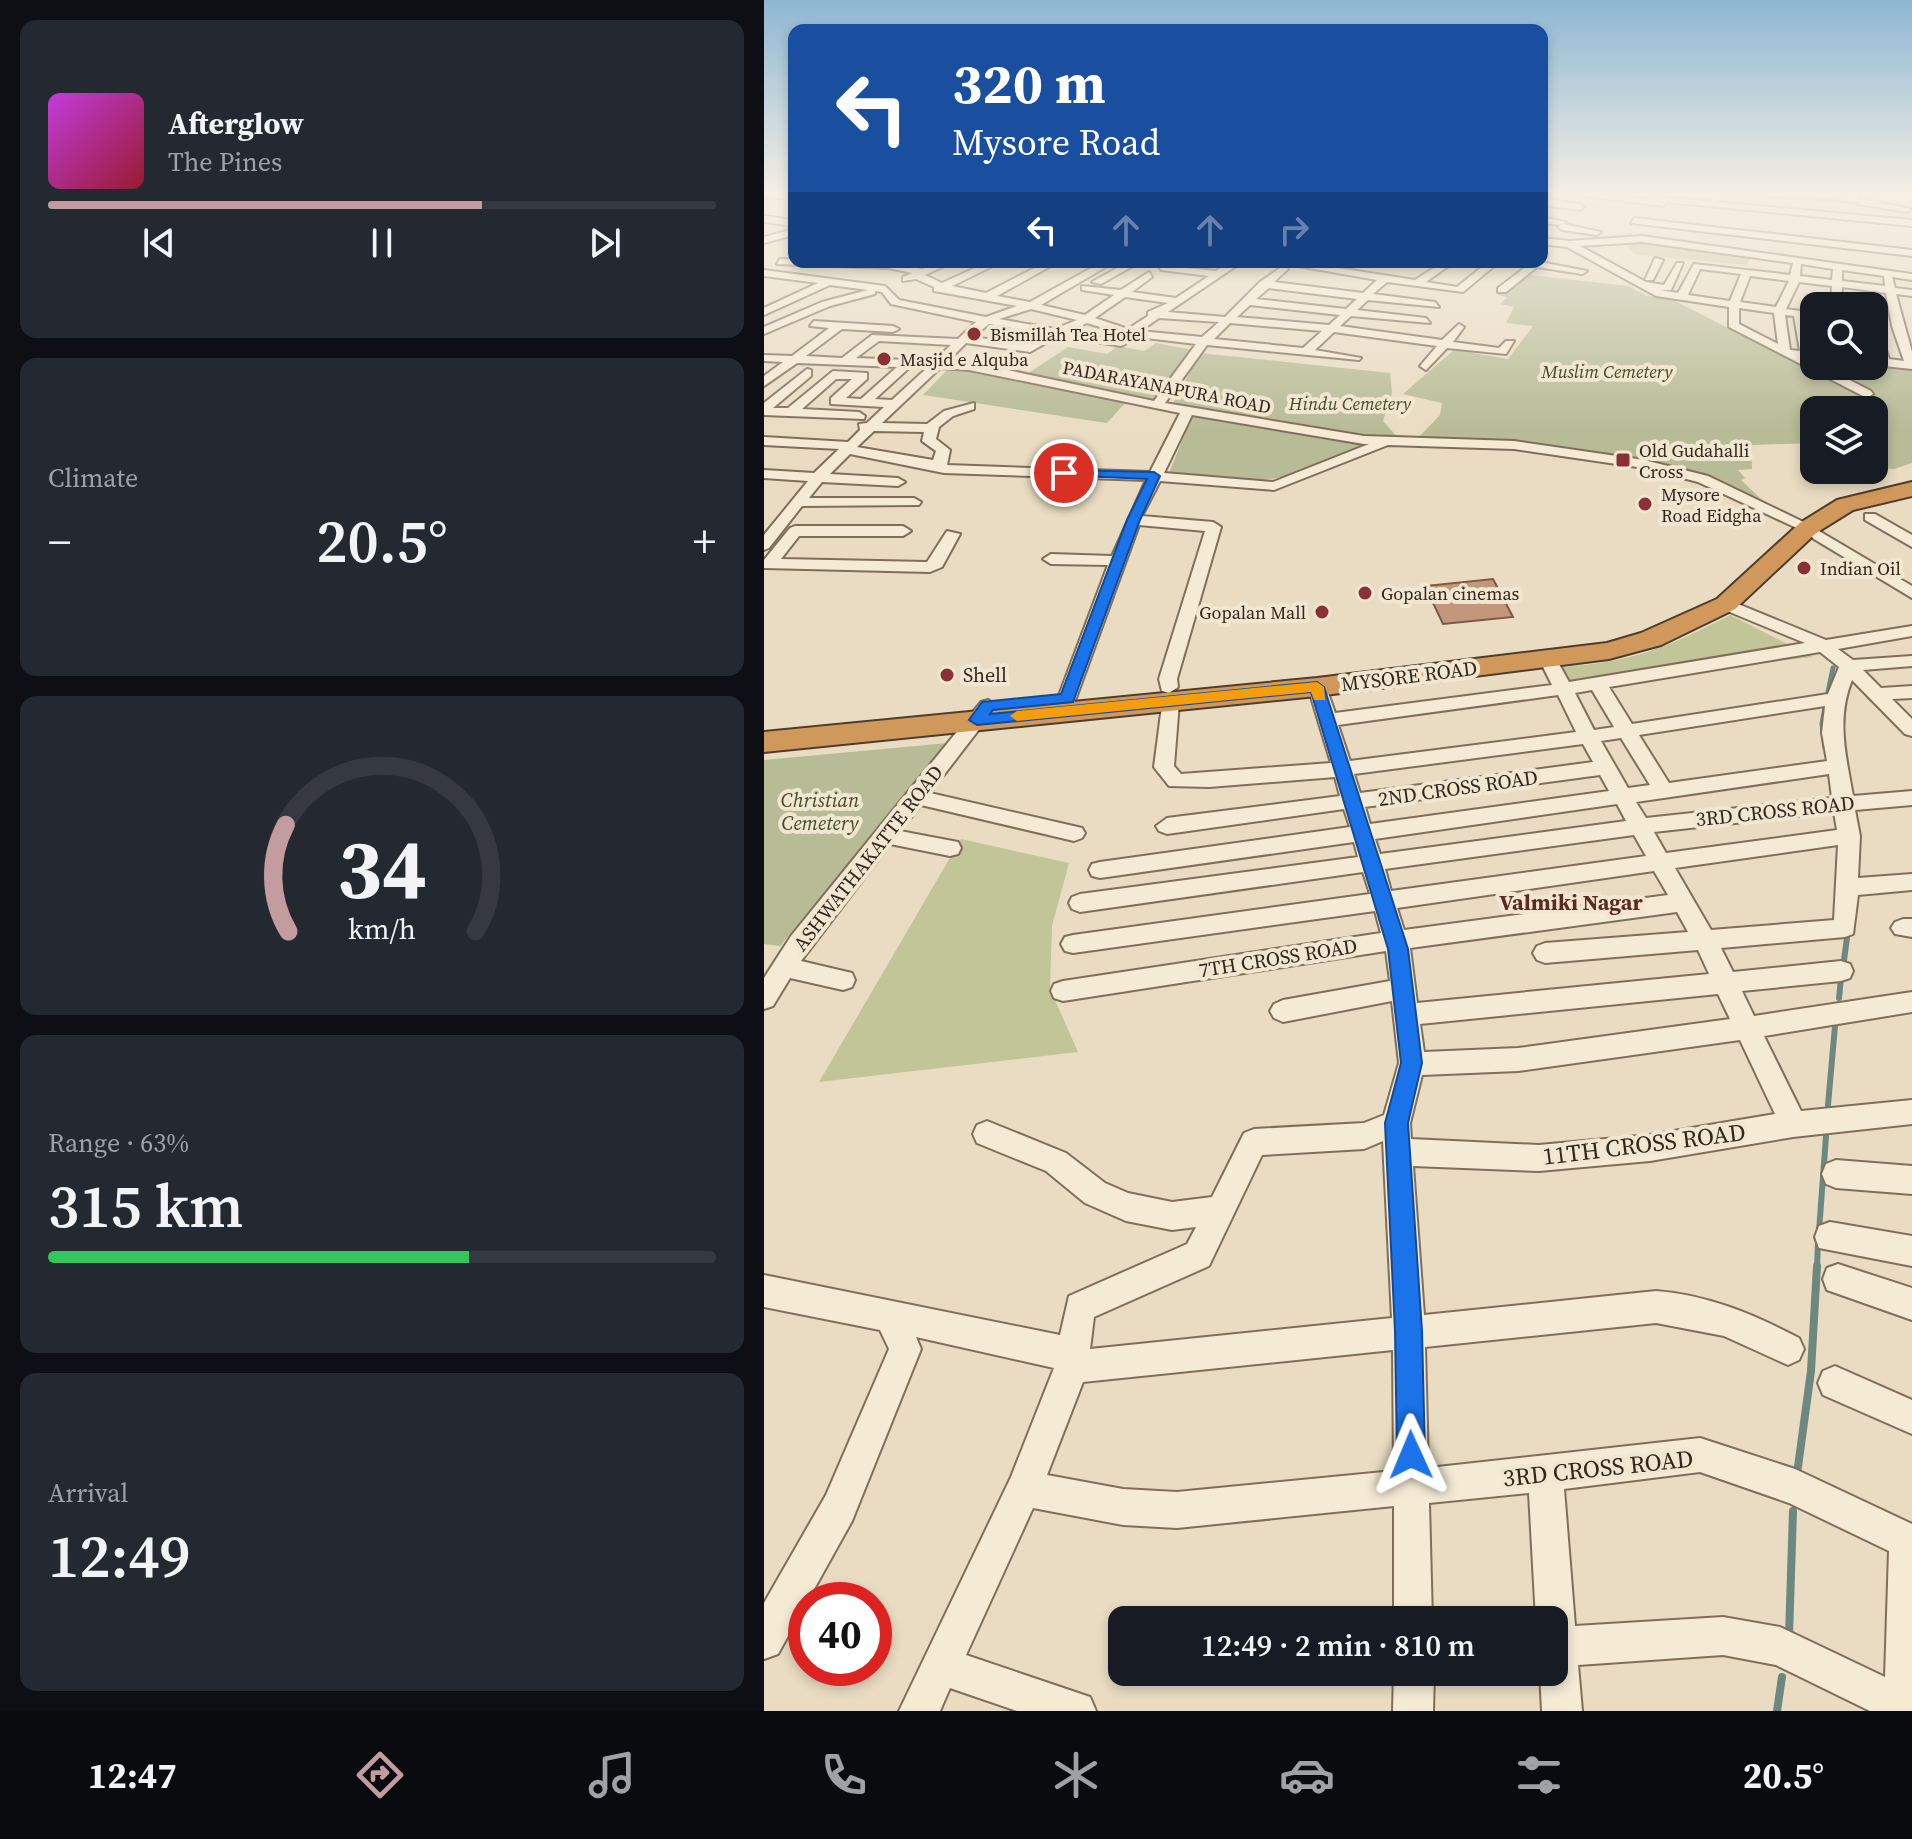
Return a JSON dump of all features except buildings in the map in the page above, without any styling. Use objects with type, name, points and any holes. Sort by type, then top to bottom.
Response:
[{"type":"highway","name":"MYSORE ROAD","points":[[764,727],[982,713],[1067,698],[1317,687],[1609,651],[1651,639],[1726,604],[1806,528],[1827,500],[1912,477]]},
{"type":"highway","name":"MYSORE ROAD","points":[[764,742],[982,713],[1169,694],[1531,646],[1636,627],[1713,593],[1760,545],[1806,528],[1845,505],[1912,489]]},
{"type":"street","points":[[764,272],[848,284],[930,316],[958,315],[1121,343],[1108,351],[975,328]]},
{"type":"street","points":[[778,290],[820,272]]},
{"type":"street","points":[[764,312],[849,272]]},
{"type":"street","points":[[813,300],[875,272]]},
{"type":"street","points":[[913,272],[940,293],[1013,310],[1064,313],[1129,333],[1355,358]]},
{"type":"street","points":[[764,382],[826,336],[838,320],[891,303],[924,272]]},
{"type":"street","points":[[804,331],[891,303],[940,293],[978,272]]},
{"type":"street","points":[[985,298],[1034,272]]},
{"type":"street","points":[[988,320],[987,315],[1013,310],[1089,272]]},
{"type":"street","points":[[1116,272],[1086,288],[1190,303]]},
{"type":"street","points":[[1199,272],[1216,274]]},
{"type":"street","points":[[1129,333],[1152,314],[1220,272]]},
{"type":"street","points":[[1157,405],[1204,341],[1278,272]]},
{"type":"street","points":[[1350,272],[1383,276],[1418,286],[1459,290],[1482,272]]},
{"type":"street","points":[[1418,286],[1436,272]]},
{"type":"street","points":[[1502,290],[1525,272]]},
{"type":"street","points":[[1621,272],[1627,275],[1658,272]]},
{"type":"street","points":[[1651,273],[1667,288],[1676,272]]},
{"type":"street","points":[[1681,272],[1701,286]]},
{"type":"street","points":[[1760,272],[1789,288],[1800,304]]},
{"type":"street","points":[[1785,353],[1788,272]]},
{"type":"street","points":[[1651,273],[1660,294],[1681,298],[1739,290],[1789,288],[1836,273],[1866,282],[1912,284]]},
{"type":"street","points":[[1836,273],[1836,292]]},
{"type":"street","points":[[1726,289],[1789,288],[1836,273],[1866,282],[1912,277]]},
{"type":"street","points":[[1690,279],[1721,274],[1789,288]]},
{"type":"street","points":[[1721,274],[1739,290],[1751,293]]},
{"type":"street","points":[[1030,349],[1057,332],[1087,319],[1149,275]]},
{"type":"street","points":[[1306,352],[1383,276]]},
{"type":"street","points":[[1681,298],[1690,279]]},
{"type":"street","points":[[1812,292],[1815,279]]},
{"type":"street","points":[[1890,281],[1912,293]]},
{"type":"street","points":[[1888,363],[1912,365],[1897,326],[1890,281]]},
{"type":"street","points":[[1264,284],[1435,305]]},
{"type":"street","points":[[1064,313],[1099,290]]},
{"type":"street","points":[[1739,290],[1733,325],[1867,394]]},
{"type":"street","points":[[940,293],[985,298],[1046,322]]},
{"type":"street","points":[[767,329],[826,304],[891,303]]},
{"type":"street","points":[[1206,305],[1346,311],[1426,321]]},
{"type":"street","points":[[1152,314],[1330,328],[1447,344],[1472,342],[1502,352],[1510,343]]},
{"type":"street","points":[[930,340],[958,315]]},
{"type":"street","points":[[838,320],[887,328],[911,324],[930,316]]},
{"type":"street","points":[[952,534],[930,567],[770,566],[769,548],[819,476],[956,345],[988,320]]},
{"type":"street","points":[[902,339],[911,324]]},
{"type":"street","points":[[1888,325],[1912,328]]},
{"type":"street","points":[[820,360],[867,327]]},
{"type":"street","points":[[1426,366],[1459,327]]},
{"type":"street","points":[[845,361],[887,328]]},
{"type":"street","points":[[767,329],[826,336]]},
{"type":"street","points":[[876,337],[930,340],[1001,350],[1030,349],[1055,354]]},
{"type":"street","points":[[860,348],[956,345]]},
{"type":"street","points":[[764,346],[809,348]]},
{"type":"street","points":[[978,368],[1001,350]]},
{"type":"street","points":[[1306,352],[1341,366]]},
{"type":"street","points":[[1785,353],[1800,354]]},
{"type":"street","name":"PADARAYANAPURA ROAD","points":[[764,358],[978,368],[1157,405],[1387,443],[1536,447],[1666,468],[1718,485],[1806,528],[1912,593]]},
{"type":"street","points":[[835,401],[880,362]]},
{"type":"street","points":[[864,402],[908,363]]},
{"type":"street","points":[[778,372],[863,376]]},
{"type":"street","points":[[764,410],[807,373]]},
{"type":"street","points":[[790,413],[833,375]]},
{"type":"street","points":[[805,399],[895,404]]},
{"type":"street","points":[[938,465],[943,450],[929,441],[931,428],[936,419],[970,406]]},
{"type":"street","points":[[764,410],[848,416],[837,426],[876,422],[931,428]]},
{"type":"street","points":[[1067,698],[1133,520],[1188,410]]},
{"type":"street","points":[[764,441],[849,448],[938,465],[944,469],[1154,476],[1274,486],[1387,443]]},
{"type":"street","points":[[769,458],[788,442]]},
{"type":"street","points":[[1406,458],[1422,453],[1427,443]]},
{"type":"street","points":[[764,474],[898,482]]},
{"type":"street","points":[[799,502],[914,502]]},
{"type":"street","points":[[1870,517],[1912,542]]},
{"type":"street","points":[[1133,520],[1213,527],[1168,679],[1164,767],[1176,781],[1233,780],[1343,769],[1589,738],[1835,699]]},
{"type":"street","points":[[769,548],[799,531],[903,531]]},
{"type":"street","points":[[1051,559],[1118,561]]},
{"type":"street","points":[[1726,604],[1821,644],[1849,666],[1910,726]]},
{"type":"street","points":[[1328,720],[1563,689],[1912,631]]},
{"type":"street","points":[[1548,659],[1589,738],[1706,942],[1793,1124]]},
{"type":"street","points":[[1849,666],[1912,661]]},
{"type":"street","points":[[1545,953],[1706,942],[1845,928],[1849,836],[1845,803],[1835,767],[1832,733],[1835,699],[1849,666]]},
{"type":"street","points":[[1597,683],[1663,790]]},
{"type":"street","points":[[1317,687],[1396,940],[1412,1063],[1397,1138],[1409,1331],[1413,1606]]},
{"type":"street","points":[[1876,694],[1912,692]]},
{"type":"street","name":"ASHWATHAKATTE ROAD","points":[[764,999],[784,967],[882,835],[982,713]]},
{"type":"street","name":"2ND CROSS ROAD","points":[[1167,826],[1607,767]]},
{"type":"street","points":[[1100,870],[1360,831],[1835,767]]},
{"type":"street","points":[[914,796],[1074,833]]},
{"type":"street","name":"3RD CROSS ROAD","points":[[1080,903],[1736,813],[1912,798]]},
{"type":"street","points":[[882,835],[950,848]]},
{"type":"street","points":[[1073,944],[1849,836]]},
{"type":"street","points":[[1848,887],[1912,882]]},
{"type":"street","name":"7TH CROSS ROAD","points":[[1063,991],[1396,940],[1683,902]]},
{"type":"street","points":[[784,967],[843,980]]},
{"type":"street","points":[[1283,1011],[1726,983],[1841,971]]},
{"type":"street","points":[[1412,1063],[1435,1065],[1509,1060],[1746,1029],[1912,1002]]},
{"type":"street","name":"11TH CROSS ROAD","points":[[1397,1138],[1539,1158],[1650,1148],[1793,1124],[1912,1112]]},
{"type":"street","points":[[987,1134],[1056,1162],[1095,1193],[1126,1207],[1172,1216],[1220,1210]]},
{"type":"street","points":[[919,1711],[1024,1489],[1071,1360],[1080,1307],[1198,1255],[1254,1142],[1364,1136],[1397,1138]]},
{"type":"street","points":[[1836,1174],[1912,1180]]},
{"type":"street","points":[[1830,1237],[1912,1251]]},
{"type":"street","points":[[1838,1279],[1912,1304]]},
{"type":"street","points":[[764,1291],[890,1316],[1071,1360],[1656,1307],[1686,1308],[1736,1322],[1788,1349]]},
{"type":"street","points":[[764,1640],[839,1508],[905,1349],[890,1316]]},
{"type":"street","points":[[1835,1383],[1912,1417]]},
{"type":"street","name":"3RD CROSS ROAD","points":[[1024,1489],[1123,1507],[1177,1510],[1545,1474],[1700,1455],[1795,1487],[1910,1542]]},
{"type":"street","points":[[1545,1474],[1554,1606]]},
{"type":"street","points":[[1568,1646],[1723,1636],[1780,1646],[1906,1709],[1910,1542]]},
{"type":"street","points":[[941,1666],[1076,1711]]},
{"type":"street","points":[[1413,1711],[1414,1686]]},
{"type":"street","points":[[1560,1686],[1562,1711]]},
{"type":"green space","name":"Muslim Cemetery","points":[[1521,274],[1628,286],[1647,296],[1671,299],[1783,356],[1800,358],[1800,380],[1888,380],[1888,368],[1912,368],[1912,463],[1888,468],[1888,396],[1800,396],[1800,443],[1751,445],[1752,469],[1738,470],[1745,478],[1741,480],[1761,499],[1710,478],[1628,459],[1416,440],[1440,415],[1442,403],[1403,394],[1454,350],[1508,359],[1533,326],[1506,323],[1514,307],[1500,304],[1507,297],[1498,295]]},
{"type":"green space","points":[[1156,343],[1193,350],[1155,401],[1024,376],[1068,347],[1107,354],[1118,346],[1144,351]]},
{"type":"green space","name":"Hindu Cemetery","points":[[1200,353],[1390,373],[1392,393],[1383,421],[1400,440],[1172,405]]},
{"type":"green space","points":[[949,368],[1125,403],[1107,423],[923,395]]},
{"type":"green space","name":"Hindu Cemetery","points":[[1193,414],[1368,444],[1294,475],[1264,480],[1169,473]]},
{"type":"green space","points":[[1730,615],[1813,657],[1567,685],[1559,667],[1608,662],[1648,652]]},
{"type":"green space","name":"Christian Cemetery","points":[[948,743],[780,946],[764,944],[764,760]]},
{"type":"green space","points":[[961,839],[1069,863],[1052,926],[1050,989],[1078,1052],[819,1082]]},
{"type":"waterway","points":[[1827,697],[1833,668]]},
{"type":"waterway","points":[[1825,707],[1822,724],[1825,748]]},
{"type":"waterway","points":[[1843,968],[1848,930]]},
{"type":"waterway","points":[[1839,998],[1841,978]]},
{"type":"waterway","points":[[1828,1105],[1835,1026]]},
{"type":"waterway","points":[[1819,1231],[1826,1136]]},
{"type":"waterway","points":[[1817,1268],[1818,1241]]},
{"type":"waterway","points":[[1797,1474],[1811,1371],[1817,1266]]},
{"type":"waterway","points":[[1789,1636],[1793,1511]]},
{"type":"waterway","points":[[1777,1711],[1782,1677]]},
{"type":"slow traffic","points":[[1017,716],[1317,687],[1320,696]]},
{"type":"place","name":"Bismillah Tea Hotel","points":[[974,334]]},
{"type":"place","name":"Masjid e Alquba","points":[[884,359]]},
{"type":"place","name":"Old Gudahalli Cross","points":[[1623,460]]},
{"type":"place","name":"Mysore Road Eidgha","points":[[1645,504]]},
{"type":"place","name":"Indian Oil","points":[[1804,568]]},
{"type":"place","name":"Gopalan cinemas","points":[[1365,593]]},
{"type":"place","name":"Gopalan Mall","points":[[1322,612]]},
{"type":"place","name":"Shell","points":[[947,675]]},
{"type":"district","name":"Valmiki Nagar","points":[[1571,902]]},
{"type":"route","points":[[1064,473],[1154,476],[1133,520],[1067,698],[988,706],[977,720],[1317,687],[1398,949],[1412,1063],[1396,1123],[1409,1331],[1411,1455]]}]
